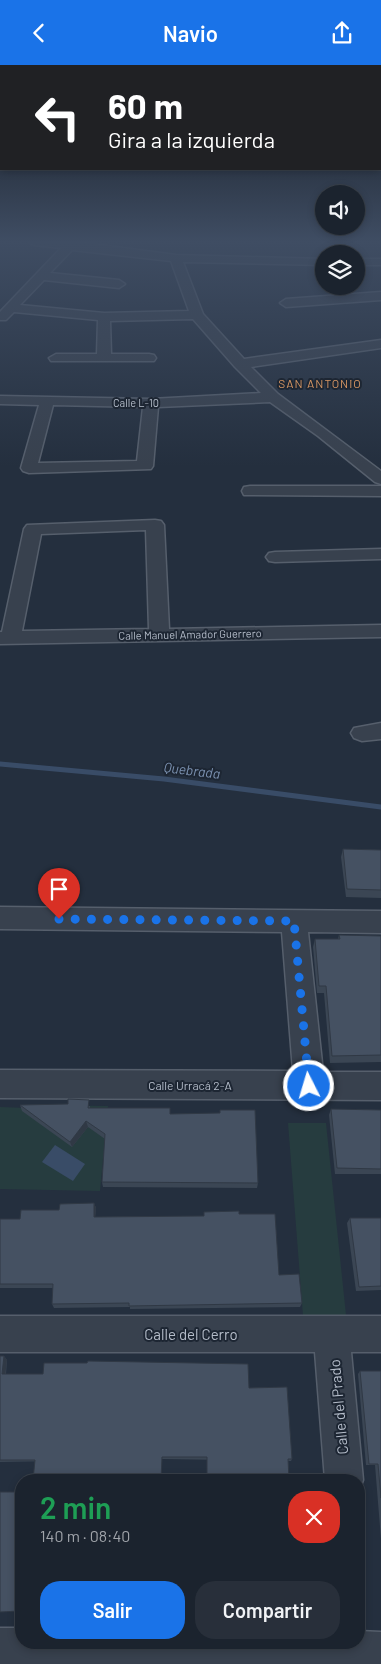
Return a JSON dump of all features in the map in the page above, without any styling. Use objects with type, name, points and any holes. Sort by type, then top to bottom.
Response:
[{"type":"street","points":[[100,317],[122,317]]},
{"type":"street","points":[[104,317],[104,358]]},
{"type":"street","points":[[198,317],[240,364],[273,397],[323,433],[381,479]]},
{"type":"street","points":[[240,364],[381,344]]},
{"type":"street","points":[[56,358],[149,358]]},
{"type":"street","name":"Calle L-10","points":[[0,400],[150,403],[273,397]]},
{"type":"street","points":[[46,402],[29,468],[146,466],[150,403]]},
{"type":"street","points":[[250,491],[381,491]]},
{"type":"street","points":[[6,638],[32,529],[155,525],[159,635]]},
{"type":"street","points":[[274,557],[381,554]]},
{"type":"street","name":"Calle Manuel Amador Guerrero","points":[[6,638],[381,631]]},
{"type":"street","points":[[0,918],[381,921]]},
{"type":"street","points":[[294,921],[309,1086]]},
{"type":"street","name":"Calle Urracá 2-A","points":[[0,1084],[381,1086]]},
{"type":"street","name":"Calle del Cerro","points":[[0,1334],[381,1334]]},
{"type":"street","name":"Calle del Prado","points":[[332,1334],[344,1474]]},
{"type":"street","points":[[0,1649],[363,1653]]},
{"type":"green space","points":[[28,1105],[108,1106],[100,1191],[0,1189],[0,1107],[27,1108]]},
{"type":"green space","points":[[288,1123],[326,1123],[346,1315],[303,1316]]},
{"type":"water","points":[[55,1145],[85,1164],[73,1181],[42,1162]]},
{"type":"building","points":[[343,849],[381,850],[381,890],[347,889]]},
{"type":"building","points":[[339,935],[381,936],[381,1055],[332,1056],[326,986],[319,986],[315,939],[340,939]]},
{"type":"building","points":[[68,1099],[89,1100],[88,1108],[170,1108],[170,1114],[220,1113],[220,1110],[255,1110],[258,1183],[102,1182],[105,1134],[86,1121],[70,1142],[20,1105],[68,1104]]},
{"type":"building","points":[[331,1109],[381,1110],[381,1169],[337,1168]]},
{"type":"building","points":[[94,1203],[94,1217],[204,1216],[204,1212],[239,1211],[239,1214],[275,1214],[279,1275],[299,1274],[302,1303],[129,1306],[129,1303],[52,1304],[53,1284],[0,1284],[0,1219],[20,1219],[21,1210],[59,1210],[60,1204]]},
{"type":"building","points":[[350,1218],[381,1218],[381,1286],[359,1287]]},
{"type":"building","points":[[0,1356],[4,1356],[2,1374],[43,1374],[44,1363],[87,1363],[88,1361],[248,1364],[249,1388],[287,1387],[292,1459],[288,1459],[289,1474],[207,1474],[207,1457],[162,1457],[161,1474],[34,1474],[35,1460],[0,1460]]},
{"type":"building","points":[[360,1371],[381,1371],[381,1498],[378,1464],[369,1464]]},
{"type":"building","points":[[0,1492],[15,1492],[15,1611],[0,1612]]},
{"type":"waterway","name":"Quebrada","points":[[0,764],[164,779],[381,807]]},
{"type":"district","name":"SAN ANTONIO","points":[[320,383]]},
{"type":"route","points":[[59,919],[294,921],[309,1086]]}]
